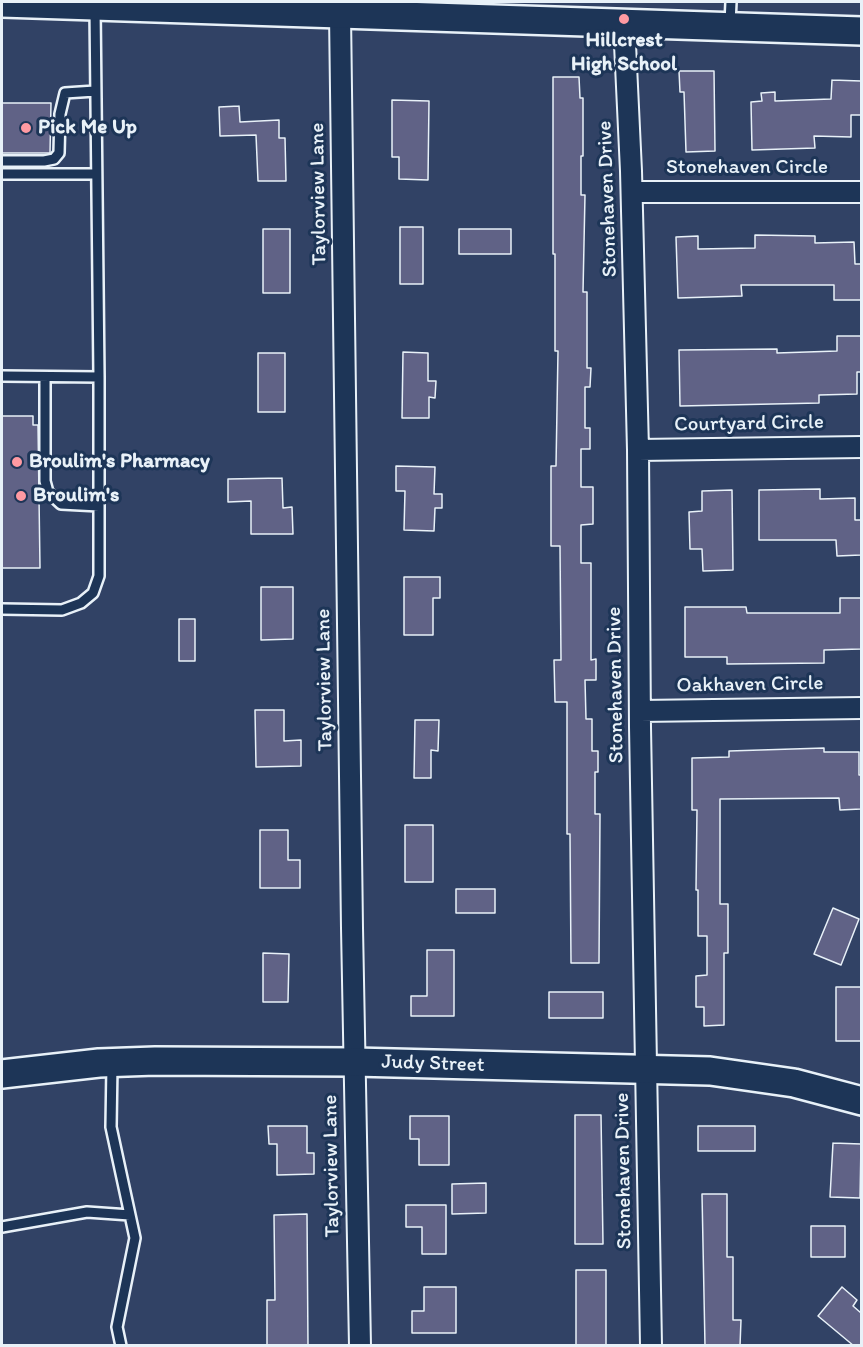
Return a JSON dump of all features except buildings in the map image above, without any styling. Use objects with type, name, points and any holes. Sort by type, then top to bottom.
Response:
[{"type":"main road","points":[[2,3],[341,8],[624,23],[731,14],[861,31]]},
{"type":"main road","name":"Judy Street","points":[[2,1074],[22,1070],[112,1062],[355,1062],[710,1071],[795,1083],[861,1101]]},
{"type":"street","name":"Taylorview Lane","points":[[341,8],[360,1346]]},
{"type":"street","name":"Stonehaven Drive","points":[[624,23],[632,192],[638,450],[651,1346]]},
{"type":"street","name":"Stonehaven Circle","points":[[632,192],[861,192]]},
{"type":"street","name":"Courtyard Circle","points":[[638,450],[861,447]]},
{"type":"street","name":"Oakhaven Circle","points":[[640,711],[861,708]]},
{"type":"lane","points":[[2,609],[62,610],[81,603],[93,593],[99,576],[94,6]]},
{"type":"lane","points":[[2,161],[54,159],[58,153],[60,114],[65,93],[95,91]]},
{"type":"lane","points":[[2,174],[96,174]]},
{"type":"lane","points":[[2,376],[99,377]]},
{"type":"lane","points":[[45,377],[45,481],[48,492],[61,504],[99,506]]},
{"type":"lane","points":[[112,1062],[111,1127],[135,1238],[117,1327],[121,1346]]},
{"type":"lane","points":[[2,1227],[87,1212],[130,1215]]},
{"type":"place","name":"Hillcrest High School","points":[[624,19]]},
{"type":"place","name":"Pick Me Up","points":[[26,128]]},
{"type":"place","name":"Broulim's Pharmacy","points":[[17,462]]},
{"type":"place","name":"Broulim's","points":[[21,496]]}]
